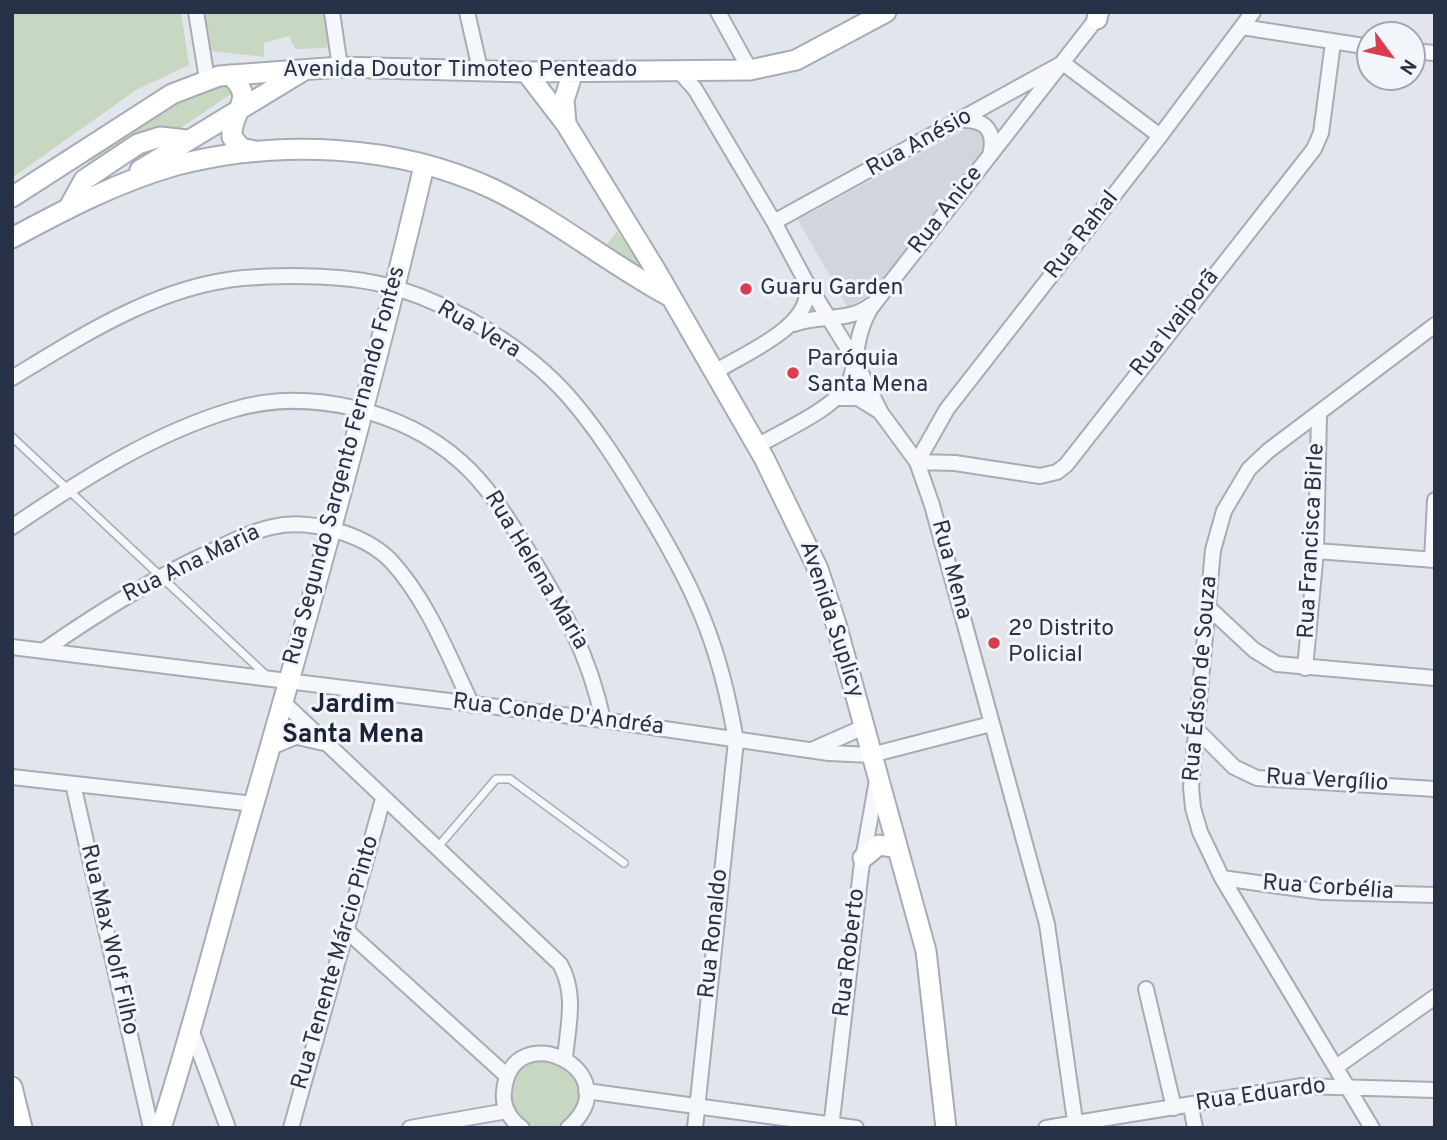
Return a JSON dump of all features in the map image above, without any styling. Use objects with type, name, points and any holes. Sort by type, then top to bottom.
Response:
[{"type":"street","points":[[196,12],[206,79]]},
{"type":"street","points":[[332,12],[340,67]]},
{"type":"street","points":[[467,12],[480,69]]},
{"type":"street","points":[[718,12],[751,70]]},
{"type":"street","name":"Rua Rahal","points":[[917,462],[947,409],[1253,12]]},
{"type":"street","name":"Avenida Doutor Timoteo Penteado","points":[[12,197],[172,94],[206,79],[340,67],[526,72],[751,70],[796,60],[880,14]]},
{"type":"street","name":"Rua Anice","points":[[839,398],[850,379],[859,332],[877,299],[1099,15]]},
{"type":"street","points":[[1241,27],[1356,45]]},
{"type":"street","name":"Rua Ivaiporã","points":[[917,462],[955,463],[1040,476],[1057,472],[1066,465],[1314,149],[1321,133],[1333,43]]},
{"type":"street","points":[[1063,63],[1160,136]]},
{"type":"street","name":"Rua Anésio","points":[[774,222],[964,120],[1034,77],[1063,63]]},
{"type":"street","points":[[104,193],[306,69]]},
{"type":"street","name":"Rua Mena","points":[[678,71],[695,89],[774,222],[805,280],[853,357],[881,413],[917,462],[932,505],[1047,924],[1075,1126]]},
{"type":"street","name":"Avenida Suplicy","points":[[526,72],[566,124],[715,372],[757,446],[818,569],[926,951],[946,1128]]},
{"type":"street","points":[[566,124],[564,100],[573,72]]},
{"type":"street","points":[[230,75],[243,92],[240,111],[233,124],[232,137],[241,148],[255,151]]},
{"type":"street","name":"Rua Anice","points":[[964,120],[978,121],[990,130],[993,144],[990,156]]},
{"type":"street","points":[[68,209],[84,180],[138,144],[159,137],[187,140]]},
{"type":"street","points":[[12,238],[104,193],[176,166],[255,151],[325,149],[373,154],[424,166],[489,188],[540,213],[670,296]]},
{"type":"street","name":"Rua Segundo Sargento Fernando Fontes","points":[[163,1120],[192,1032],[272,744],[283,702],[279,681],[330,529],[396,288],[424,166]]},
{"type":"street","name":"Rua Vera","points":[[12,378],[111,319],[192,289],[242,278],[328,278],[396,288],[454,313],[536,365],[568,396],[594,428],[657,527],[698,600],[722,669],[736,741]]},
{"type":"street","points":[[715,372],[791,325],[804,310],[807,300],[805,280]]},
{"type":"street","name":"Rua Anice","points":[[791,325],[808,318],[855,314],[877,299]]},
{"type":"street","name":"Rua Édson de Souza","points":[[1372,1128],[1222,878],[1200,832],[1193,808],[1191,787],[1218,528],[1235,488],[1249,468],[1268,451],[1435,325]]},
{"type":"street","points":[[757,446],[839,398],[858,398],[881,413]]},
{"type":"street","name":"Rua Helena Maria","points":[[12,527],[69,488],[176,430],[233,409],[288,402],[363,409],[438,444],[480,480],[513,527],[567,617],[585,653],[603,720]]},
{"type":"street","name":"Rua Francisca Birle","points":[[1306,668],[1316,551],[1319,415]]},
{"type":"street","points":[[1316,551],[1433,560],[1435,500]]},
{"type":"street","name":"Rua Ana Maria","points":[[43,651],[161,576],[230,542],[273,526],[330,529],[370,545],[392,562],[436,631],[472,705]]},
{"type":"street","points":[[1209,608],[1268,660],[1306,668],[1435,678]]},
{"type":"street","name":"Rua Conde D'Andréa","points":[[12,647],[603,720],[736,741],[871,755],[991,724]]},
{"type":"street","points":[[283,702],[560,964],[568,978],[572,995],[565,1058]]},
{"type":"street","points":[[812,750],[864,727]]},
{"type":"street","name":"Rua Vergílio","points":[[1196,729],[1234,767],[1257,778],[1435,789]]},
{"type":"street","points":[[272,744],[296,734],[322,740]]},
{"type":"street","name":"Rua Ronaldo","points":[[695,1128],[736,741]]},
{"type":"street","points":[[12,777],[254,804]]},
{"type":"street","name":"Rua Roberto","points":[[831,1126],[863,858],[878,778]]},
{"type":"street","name":"Rua Max Wolf Filho","points":[[73,784],[151,1128]]},
{"type":"street","name":"Rua Tenente Márcio Pinto","points":[[291,1128],[383,799]]},
{"type":"street","points":[[863,858],[880,845],[897,848]]},
{"type":"street","name":"Rua Corbélia","points":[[1222,878],[1322,892],[1435,895]]},
{"type":"street","points":[[346,931],[507,1076]]},
{"type":"street","points":[[1146,989],[1174,1108]]},
{"type":"street","points":[[1336,1067],[1435,997]]},
{"type":"street","points":[[192,1032],[228,1128]]},
{"type":"street","points":[[522,1128],[507,1111],[503,1094],[507,1076],[517,1063],[532,1054],[549,1053],[565,1058],[579,1072],[586,1091],[579,1117],[568,1128]]},
{"type":"street","name":"Rua Eduardo","points":[[1046,1128],[1075,1126],[1302,1086],[1347,1085],[1435,1090]]},
{"type":"street","points":[[12,1087],[22,1128]]},
{"type":"street","points":[[586,1091],[856,1128]]},
{"type":"street","points":[[144,1096],[163,1120]]},
{"type":"street","points":[[1191,1106],[1196,1127]]},
{"type":"street","points":[[410,1128],[507,1111]]},
{"type":"lane","points":[[12,437],[279,681]]},
{"type":"lane","points":[[437,848],[483,790],[496,779],[510,779],[624,863]]},
{"type":"shaded area","points":[[969,127],[985,136],[981,152],[871,293],[848,308],[798,220]]},
{"type":"green space","points":[[12,12],[181,12],[189,65],[136,90],[12,178]]},
{"type":"green space","points":[[205,12],[325,12],[332,41],[326,48],[295,49],[289,36],[264,43],[264,57],[211,51]]},
{"type":"green space","points":[[222,83],[229,87],[231,94],[92,188],[80,175],[105,147],[143,120],[185,98]]},
{"type":"green space","points":[[617,231],[640,264],[640,268],[605,247]]},
{"type":"green space","points":[[534,1057],[574,1069],[583,1100],[563,1128],[526,1128],[509,1110],[510,1078]]},
{"type":"place","name":"Guaru Garden","points":[[746,289]]},
{"type":"place","name":"Paróquia Santa Mena","points":[[793,373]]},
{"type":"place","name":"2º Distrito Policial","points":[[994,643]]},
{"type":"district","name":"Jardim Santa Mena","points":[[353,722]]}]
